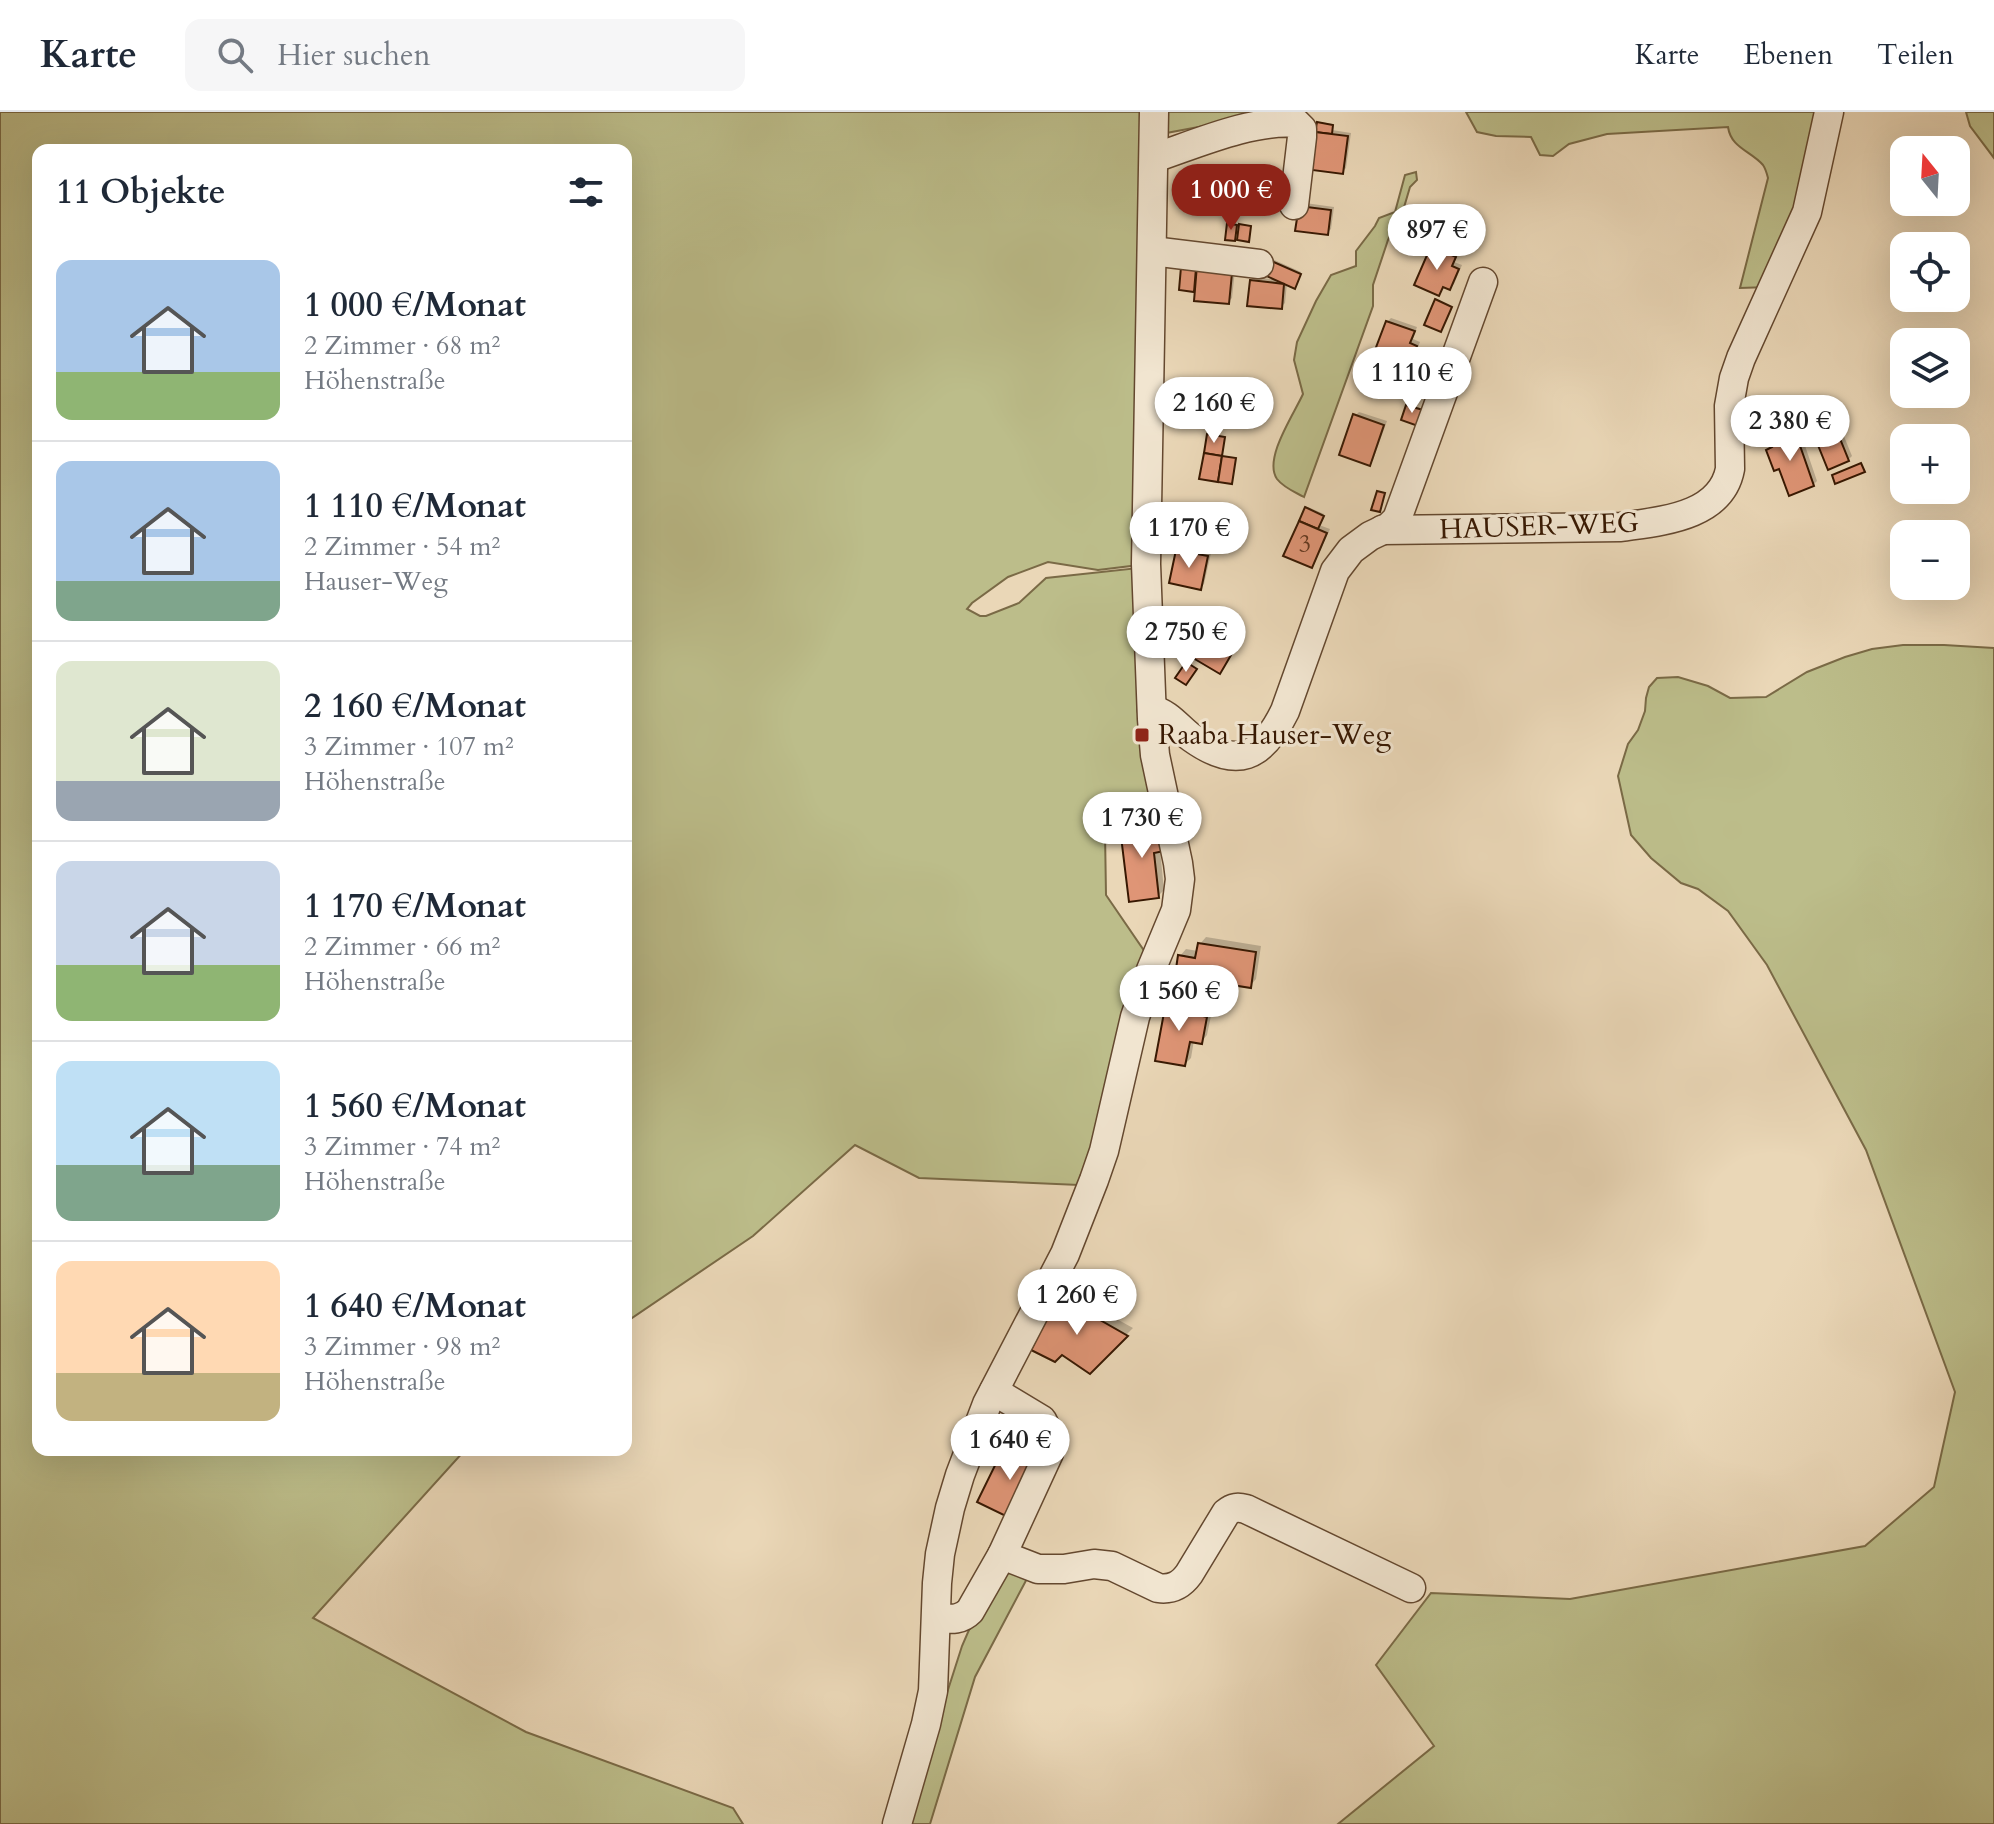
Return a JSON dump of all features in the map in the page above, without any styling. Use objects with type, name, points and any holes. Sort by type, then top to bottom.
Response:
[{"type":"street","points":[[897,1824],[933,1691],[940,1554],[960,1475],[987,1404],[1054,1277],[1083,1208],[1104,1151],[1135,1017],[1176,910],[1180,879],[1155,755],[1146,564],[1154,112]]},
{"type":"street","name":"HAUSER-WEG","points":[[1382,530],[1621,527],[1685,514],[1709,504],[1718,496],[1730,469],[1729,406],[1734,378],[1807,212],[1829,112]]},
{"type":"street","points":[[1154,158],[1251,127],[1296,123],[1302,129],[1302,137],[1294,205]]},
{"type":"street","points":[[1152,251],[1259,264]]},
{"type":"street","name":"HAUSER-WEG","points":[[1152,710],[1164,714],[1190,737],[1234,757],[1261,747],[1276,730],[1335,571],[1351,550],[1397,519],[1483,282]]},
{"type":"street","points":[[937,1618],[956,1619],[970,1611],[1002,1555],[1049,1453],[1051,1438],[1042,1420],[994,1391]]},
{"type":"street","points":[[1002,1555],[1038,1569],[1094,1564],[1112,1566],[1152,1585],[1165,1589],[1175,1587],[1183,1582],[1226,1513],[1237,1507],[1411,1588]]},
{"type":"green space","points":[[0,112],[1146,112],[1139,565],[1098,570],[1048,562],[1008,577],[967,609],[986,616],[1019,603],[1046,578],[1138,568],[1153,801],[1105,832],[1106,895],[1147,955],[1095,1151],[1079,1185],[919,1178],[855,1145],[753,1236],[632,1318],[632,144],[32,144],[32,1456],[460,1456],[313,1618],[526,1732],[733,1808],[743,1824],[0,1824]]},
{"type":"green space","points":[[1161,112],[1279,112],[1161,134]]},
{"type":"green space","points":[[1466,112],[1824,112],[1814,161],[1769,287],[1740,288],[1768,178],[1763,165],[1733,140],[1728,127],[1607,134],[1569,144],[1553,156],[1540,155],[1531,137],[1477,132]]},
{"type":"green space","points":[[1966,112],[1994,112],[1994,158],[1970,126]]},
{"type":"green space","points":[[1416,172],[1417,180],[1410,187],[1402,214],[1388,240],[1373,285],[1373,306],[1304,497],[1283,485],[1274,470],[1277,449],[1303,394],[1294,360],[1297,342],[1331,275],[1356,266],[1356,251],[1379,218],[1395,212],[1405,175]]},
{"type":"green space","points":[[1903,645],[1994,648],[1994,1824],[1338,1824],[1434,1746],[1376,1665],[1431,1593],[1570,1599],[1865,1546],[1934,1487],[1955,1392],[1866,1150],[1767,965],[1728,911],[1698,889],[1681,883],[1651,858],[1631,835],[1618,776],[1628,744],[1638,730],[1645,711],[1649,687],[1657,678],[1678,677],[1708,686],[1730,698],[1766,697],[1807,672],[1845,657]]},
{"type":"green space","points":[[1005,1563],[1030,1573],[975,1677],[930,1824],[905,1824],[962,1646]]},
{"type":"building","points":[[1317,122],[1333,125],[1332,134],[1315,132]]},
{"type":"building","points":[[1315,132],[1348,136],[1343,174],[1312,170]]},
{"type":"building","points":[[1207,180],[1232,182],[1230,208],[1205,206]]},
{"type":"building","points":[[1249,188],[1264,189],[1263,214],[1248,213]]},
{"type":"building","points":[[1299,206],[1331,210],[1328,235],[1295,231]]},
{"type":"building","points":[[1227,223],[1237,225],[1235,241],[1225,240]]},
{"type":"building","points":[[1239,224],[1251,226],[1249,242],[1237,240]]},
{"type":"building","points":[[1431,246],[1456,257],[1452,266],[1459,269],[1450,290],[1443,287],[1439,296],[1414,285]]},
{"type":"building","points":[[1267,259],[1301,274],[1295,289],[1260,273]]},
{"type":"building","points":[[1197,265],[1232,273],[1229,304],[1194,301]]},
{"type":"building","points":[[1181,267],[1196,268],[1194,292],[1179,290]]},
{"type":"building","points":[[1250,280],[1284,284],[1282,309],[1247,306]]},
{"type":"building","points":[[1435,299],[1452,307],[1441,332],[1424,325]]},
{"type":"building","points":[[1386,321],[1415,331],[1410,343],[1417,346],[1411,363],[1404,361],[1401,368],[1372,358]]},
{"type":"building","points":[[1372,358],[1395,366],[1389,383],[1366,374]]},
{"type":"building","points":[[1826,404],[1849,461],[1828,470],[1805,413]]},
{"type":"building","points":[[1221,405],[1241,408],[1239,423],[1219,420]]},
{"type":"building","points":[[1406,405],[1423,410],[1418,426],[1401,420]]},
{"type":"building","points":[[1353,414],[1384,425],[1370,466],[1339,455]]},
{"type":"building","points":[[1789,430],[1792,439],[1797,437],[1814,486],[1789,496],[1779,469],[1774,471],[1766,450],[1772,447],[1768,438]]},
{"type":"building","points":[[1207,434],[1225,437],[1222,456],[1204,453]]},
{"type":"building","points":[[1204,453],[1222,456],[1218,482],[1199,479]]},
{"type":"building","points":[[1222,456],[1236,458],[1232,484],[1218,482]]},
{"type":"building","points":[[1861,463],[1865,472],[1835,484],[1832,475]]},
{"type":"building","points":[[1377,491],[1385,493],[1380,512],[1371,510]]},
{"type":"building","points":[[1305,507],[1324,516],[1318,529],[1299,521]]},
{"type":"building","points":[[1299,521],[1327,533],[1312,568],[1283,556]]},
{"type":"building","points":[[1176,550],[1208,556],[1201,590],[1169,583]]},
{"type":"building","points":[[1214,622],[1241,638],[1220,674],[1193,658]]},
{"type":"building","points":[[1186,662],[1197,669],[1186,685],[1175,678]]},
{"type":"building","points":[[1161,824],[1164,851],[1154,853],[1159,898],[1129,902],[1120,828]]},
{"type":"building","points":[[1198,943],[1256,952],[1251,988],[1175,976],[1178,955],[1195,958]]},
{"type":"building","points":[[1166,1002],[1196,1008],[1195,1014],[1207,1017],[1202,1044],[1190,1042],[1185,1066],[1155,1061]]},
{"type":"building","points":[[1058,1296],[1128,1336],[1090,1374],[1062,1355],[1055,1362],[1031,1350]]},
{"type":"building","points":[[1006,1443],[1043,1461],[1014,1520],[977,1502]]},
{"type":"place","name":"Raaba Hauser-Weg","points":[[1142,735]]}]
